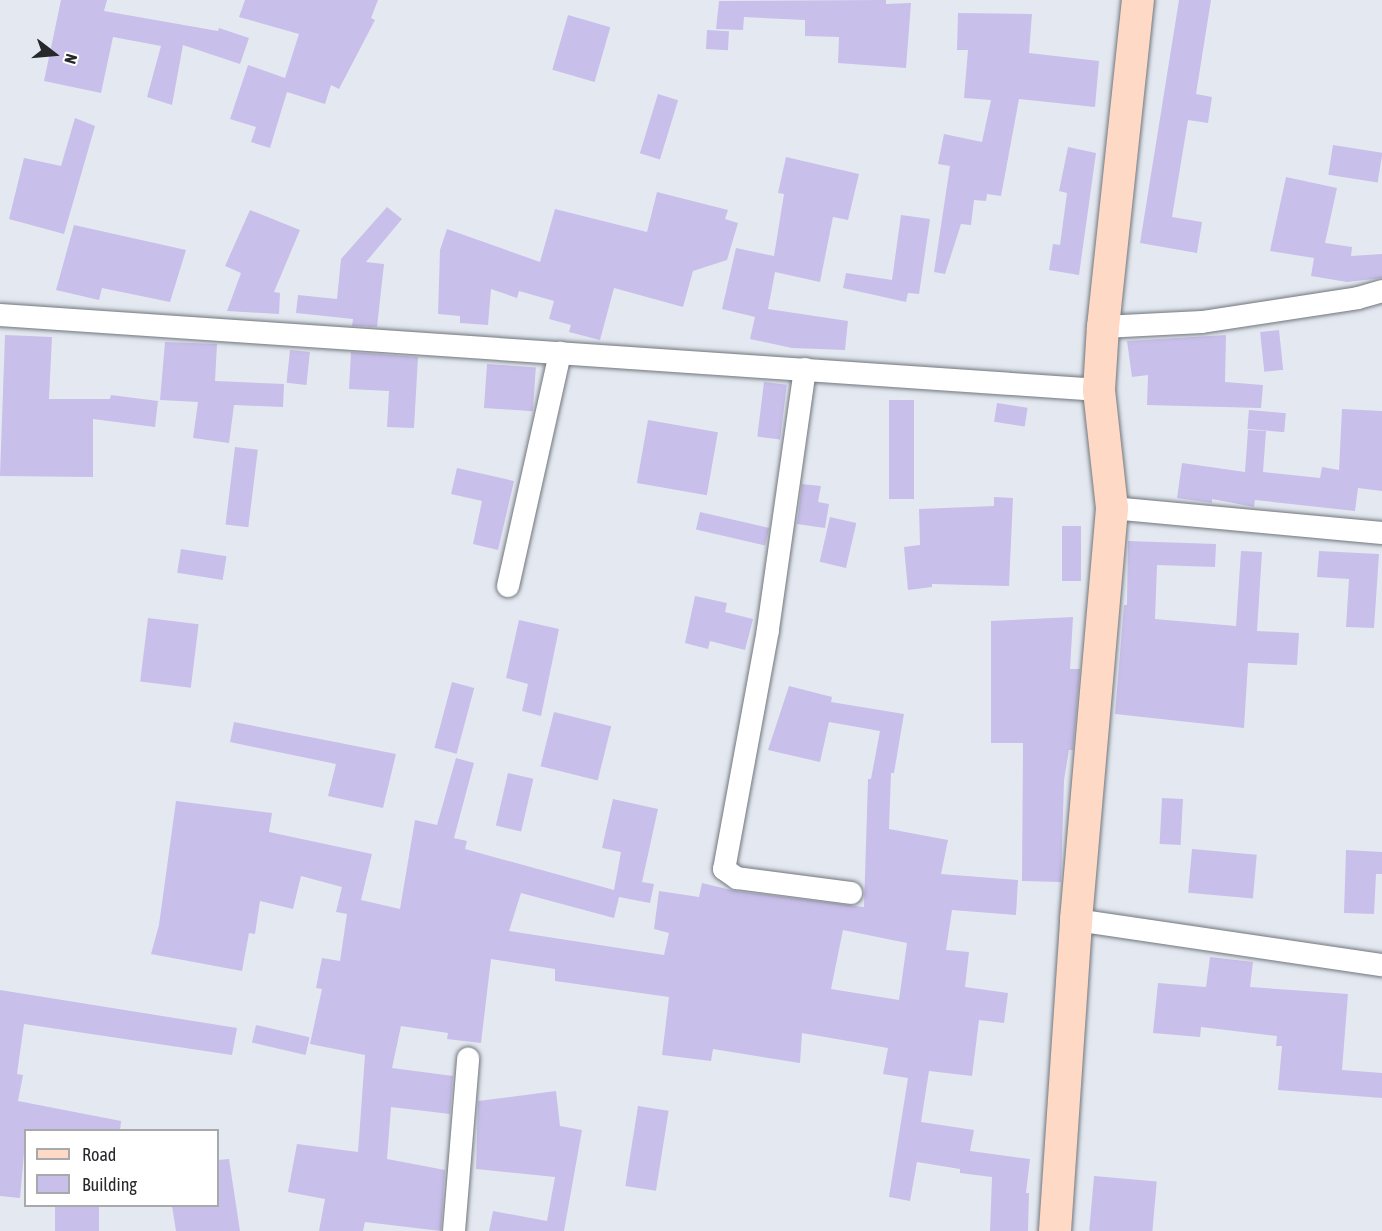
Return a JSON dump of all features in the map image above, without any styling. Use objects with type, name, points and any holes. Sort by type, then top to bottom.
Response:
[{"type":"street","points":[[1055,1231],[1076,920],[1112,508],[1099,390],[1103,327],[1138,0]]},
{"type":"street","points":[[1103,327],[1202,322],[1358,298],[1382,291]]},
{"type":"street","points":[[0,315],[1099,390]]},
{"type":"street","points":[[508,586],[560,353]]},
{"type":"street","points":[[805,369],[768,630],[724,869],[737,878],[851,893]]},
{"type":"street","points":[[1112,508],[1382,534]]},
{"type":"street","points":[[1076,920],[1382,965]]},
{"type":"street","points":[[454,1231],[468,1059]]},
{"type":"building","points":[[61,0],[107,0],[104,11],[218,31],[219,28],[249,38],[240,64],[183,45],[172,105],[147,97],[161,46],[113,37],[101,93],[44,81]]},
{"type":"building","points":[[245,0],[378,0],[371,18],[375,20],[339,89],[331,85],[325,104],[287,92],[270,148],[251,142],[256,127],[230,119],[248,65],[285,78],[299,34],[239,17]]},
{"type":"building","points":[[886,0],[886,4],[911,3],[906,68],[838,63],[839,37],[805,36],[805,20],[744,17],[743,30],[716,29],[719,1]]},
{"type":"building","points":[[1179,0],[1211,0],[1196,94],[1212,97],[1208,123],[1188,120],[1172,217],[1202,222],[1197,253],[1140,243]]},
{"type":"building","points":[[958,13],[1032,14],[1029,53],[1099,61],[1095,107],[1019,99],[1001,196],[987,194],[986,201],[974,200],[971,225],[961,224],[945,274],[934,272],[950,166],[938,164],[944,134],[982,142],[991,100],[964,98],[968,50],[957,50]]},
{"type":"building","points":[[568,15],[610,27],[595,82],[552,70]]},
{"type":"building","points":[[707,30],[729,31],[728,50],[706,49]]},
{"type":"building","points":[[658,94],[678,100],[660,159],[640,153]]},
{"type":"building","points":[[75,118],[95,126],[64,234],[9,219],[24,158],[61,166]]},
{"type":"building","points":[[1333,145],[1382,153],[1378,182],[1328,175]]},
{"type":"building","points":[[1068,147],[1096,153],[1079,275],[1049,270],[1053,244],[1060,245],[1067,193],[1059,191]]},
{"type":"building","points":[[786,157],[859,174],[848,220],[833,217],[820,282],[775,272],[768,309],[848,321],[845,350],[792,348],[750,339],[755,317],[722,309],[736,248],[774,256],[784,194],[778,193]]},
{"type":"building","points":[[1286,177],[1337,188],[1325,243],[1352,247],[1351,256],[1382,254],[1382,278],[1347,282],[1311,276],[1314,258],[1270,251]]},
{"type":"building","points":[[657,192],[728,210],[725,219],[738,223],[727,260],[693,271],[683,307],[614,288],[600,340],[569,332],[571,325],[549,319],[554,301],[519,291],[517,298],[491,289],[488,325],[460,323],[460,316],[438,314],[440,250],[447,229],[540,262],[555,209],[647,232]]},
{"type":"building","points":[[387,207],[402,219],[366,262],[384,264],[377,327],[352,326],[353,319],[296,313],[298,295],[337,299],[341,259]]},
{"type":"building","points":[[250,210],[300,230],[274,292],[280,293],[279,314],[227,311],[241,273],[225,266]]},
{"type":"building","points":[[901,215],[930,219],[919,294],[908,293],[906,302],[843,288],[846,273],[892,280]]},
{"type":"building","points":[[74,225],[186,250],[170,302],[102,288],[99,300],[56,290]]},
{"type":"building","points":[[1279,330],[1283,370],[1264,372],[1260,332]]},
{"type":"building","points":[[5,335],[52,337],[49,399],[110,399],[111,395],[158,401],[155,427],[93,419],[93,477],[0,476]]},
{"type":"building","points":[[1226,335],[1225,382],[1263,385],[1261,408],[1147,405],[1148,375],[1132,377],[1127,341]]},
{"type":"building","points":[[165,342],[217,344],[215,381],[284,384],[283,407],[234,405],[229,443],[193,438],[198,402],[160,400]]},
{"type":"building","points":[[290,350],[310,352],[306,385],[287,383]]},
{"type":"building","points":[[351,352],[418,357],[414,428],[387,427],[389,391],[349,389]]},
{"type":"building","points":[[487,364],[536,367],[533,411],[484,408]]},
{"type":"building","points":[[764,382],[787,385],[780,439],[757,437]]},
{"type":"building","points":[[889,400],[914,400],[914,499],[889,499]]},
{"type":"building","points":[[997,403],[1028,408],[1025,427],[994,422]]},
{"type":"building","points":[[1342,409],[1382,411],[1382,491],[1358,488],[1355,511],[1255,500],[1254,507],[1212,499],[1212,503],[1177,498],[1182,463],[1245,472],[1248,430],[1266,431],[1263,472],[1320,478],[1322,467],[1339,470]]},
{"type":"building","points":[[1249,410],[1286,413],[1284,432],[1247,429]]},
{"type":"building","points":[[648,420],[718,432],[707,495],[637,483]]},
{"type":"building","points":[[235,447],[258,450],[248,527],[225,524]]},
{"type":"building","points":[[457,468],[514,481],[498,550],[473,544],[482,501],[451,494]]},
{"type":"building","points":[[802,484],[821,486],[818,502],[829,504],[825,528],[797,524]]},
{"type":"building","points":[[994,497],[1013,498],[1009,586],[932,584],[932,587],[908,590],[904,547],[920,545],[919,509],[994,506]]},
{"type":"building","points":[[700,512],[769,528],[765,546],[696,530]]},
{"type":"building","points":[[830,517],[856,523],[846,568],[820,562]]},
{"type":"building","points":[[1062,526],[1081,526],[1081,581],[1062,581]]},
{"type":"building","points":[[1128,541],[1216,544],[1215,567],[1157,565],[1155,619],[1236,626],[1241,551],[1262,552],[1257,631],[1299,633],[1297,665],[1248,663],[1244,728],[1115,714],[1124,605],[1127,605]]},
{"type":"building","points":[[181,549],[226,556],[223,580],[177,573]]},
{"type":"building","points":[[1319,551],[1379,554],[1374,628],[1346,627],[1349,579],[1317,577]]},
{"type":"building","points":[[695,596],[727,603],[725,612],[753,619],[745,650],[710,641],[708,649],[685,643]]},
{"type":"building","points":[[1073,617],[1070,669],[1080,669],[1073,750],[1069,750],[1064,780],[1061,882],[1022,881],[1023,743],[991,743],[991,621]]},
{"type":"building","points":[[148,618],[199,624],[191,688],[140,682]]},
{"type":"building","points":[[519,620],[559,629],[541,716],[522,711],[528,684],[506,678]]},
{"type":"building","points":[[452,682],[474,688],[457,754],[434,748]]},
{"type":"building","points":[[789,686],[832,697],[831,702],[904,714],[894,773],[891,773],[889,829],[948,840],[941,874],[1018,880],[1016,915],[952,910],[946,950],[969,952],[965,987],[1008,993],[1004,1023],[979,1020],[972,1076],[929,1071],[921,1122],[974,1130],[970,1151],[1030,1159],[1026,1193],[1029,1193],[1028,1231],[990,1231],[992,1177],[960,1173],[960,1169],[917,1162],[910,1201],[889,1197],[908,1078],[883,1074],[888,1048],[802,1033],[800,1063],[713,1049],[711,1061],[662,1055],[669,997],[555,981],[555,969],[491,959],[481,1043],[447,1039],[448,1033],[401,1026],[392,1068],[453,1076],[450,1114],[391,1107],[387,1159],[445,1170],[441,1231],[365,1222],[363,1231],[319,1231],[325,1199],[288,1192],[297,1144],[358,1152],[365,1055],[310,1044],[322,989],[316,988],[322,958],[340,961],[347,914],[336,912],[342,887],[301,876],[293,909],[260,901],[255,934],[249,933],[242,971],[151,954],[159,925],[176,801],[272,813],[269,832],[372,854],[361,900],[400,909],[415,820],[437,825],[456,758],[474,763],[454,838],[467,841],[465,849],[614,890],[621,852],[602,848],[613,799],[658,809],[642,882],[654,884],[650,903],[619,897],[614,918],[521,893],[509,931],[664,955],[669,933],[654,929],[659,891],[699,897],[702,883],[735,891],[864,907],[868,779],[871,779],[880,731],[829,722],[820,762],[768,750]],"holes":[[[843,930],[907,943],[899,1000],[831,989]]]},
{"type":"building","points":[[554,712],[611,726],[598,781],[540,766]]},
{"type":"building","points":[[234,722],[396,754],[383,808],[328,796],[336,764],[230,742]]},
{"type":"building","points":[[508,773],[533,779],[521,831],[496,826]]},
{"type":"building","points":[[1162,798],[1183,799],[1181,845],[1160,844]]},
{"type":"building","points":[[1192,849],[1257,855],[1253,898],[1188,893]]},
{"type":"building","points":[[1346,850],[1382,852],[1382,874],[1376,874],[1374,914],[1344,913]]},
{"type":"building","points":[[1210,957],[1253,962],[1250,987],[1348,994],[1342,1070],[1382,1073],[1382,1098],[1278,1090],[1282,1046],[1276,1046],[1277,1036],[1201,1027],[1200,1037],[1153,1033],[1158,983],[1206,987]]},
{"type":"building","points":[[0,990],[237,1028],[232,1055],[24,1024],[17,1074],[23,1075],[18,1101],[121,1121],[120,1129],[24,1129],[20,1198],[0,1196]]},
{"type":"building","points":[[256,1025],[310,1037],[306,1055],[252,1043]]},
{"type":"building","points":[[556,1091],[560,1126],[582,1130],[564,1231],[489,1231],[493,1211],[547,1221],[555,1177],[476,1169],[478,1101]]},
{"type":"building","points":[[638,1106],[669,1111],[656,1191],[625,1186]]},
{"type":"building","points":[[229,1159],[240,1231],[176,1231],[172,1207],[219,1207],[219,1160]]},
{"type":"building","points":[[1094,1176],[1157,1181],[1152,1231],[1089,1231]]},
{"type":"building","points":[[55,1207],[99,1207],[99,1231],[55,1231]]}]
